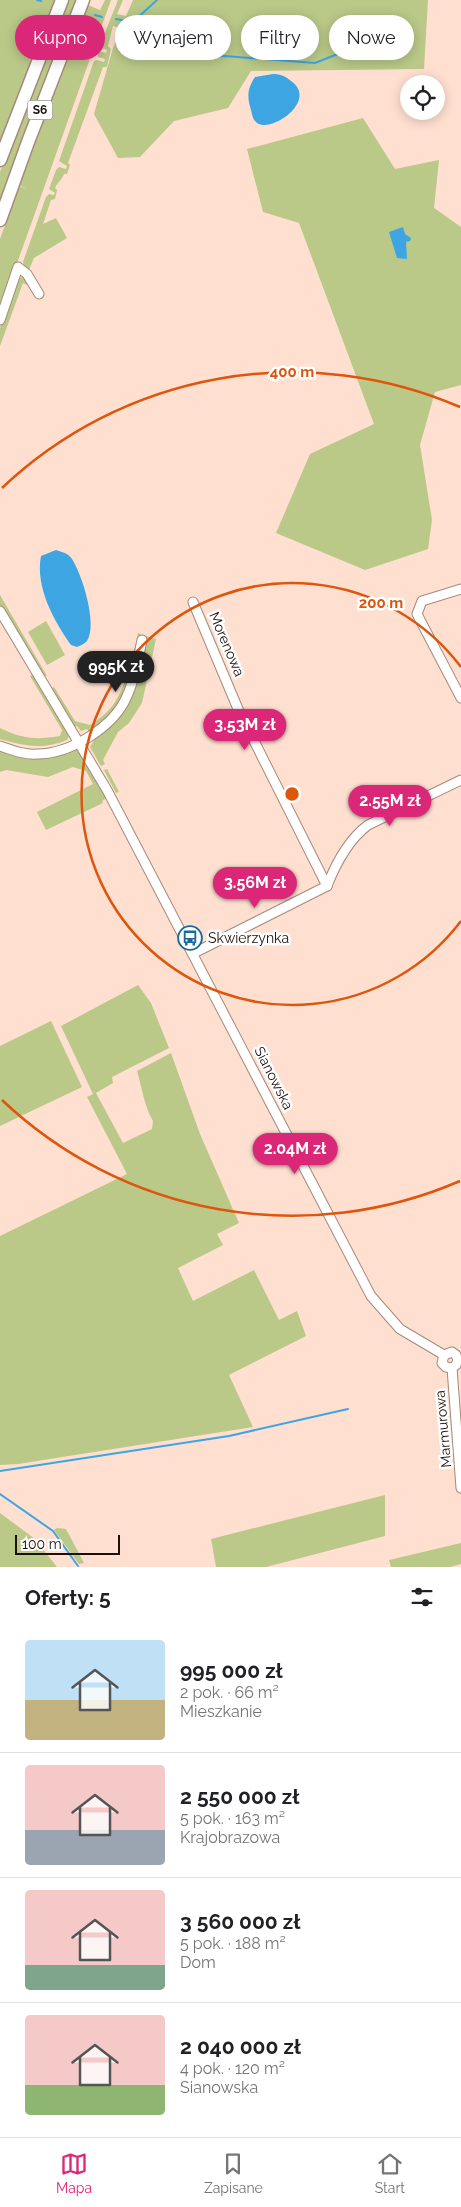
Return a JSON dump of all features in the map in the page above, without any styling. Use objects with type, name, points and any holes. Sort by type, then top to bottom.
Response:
[{"type":"highway","name":"S6","points":[[0,160],[62,0]]},
{"type":"highway","name":"S6","points":[[0,220],[83,0]]},
{"type":"street","points":[[0,320],[18,267],[27,274],[39,294]]},
{"type":"street","points":[[461,588],[422,602],[417,614],[461,698]]},
{"type":"street","name":"Morenowa","points":[[194,602],[238,708],[327,886]]},
{"type":"street","name":"Sianowska","points":[[0,611],[80,741],[107,790],[194,953],[371,1296],[400,1329],[444,1355]]},
{"type":"street","points":[[0,746],[18,752],[38,754],[63,749],[104,726],[122,706],[132,683],[142,640]]},
{"type":"street","points":[[194,953],[327,886],[332,874],[357,833],[368,824],[461,780]]},
{"type":"street","points":[[452,1352],[460,1360],[452,1368],[446,1367],[442,1363],[444,1355],[452,1352]]},
{"type":"street","name":"Marmurowa","points":[[452,1368],[461,1488]]},
{"type":"green space","points":[[0,0],[55,0],[49,15],[15,15],[15,60],[32,60],[0,142]]},
{"type":"green space","points":[[66,0],[79,0],[73,15],[60,15]]},
{"type":"green space","points":[[105,0],[111,0],[105,17],[105,15],[84,15],[88,5],[100,10]]},
{"type":"green space","points":[[118,0],[123,0],[117,14],[122,15],[115,15],[115,26],[113,26],[108,46],[111,49],[107,67],[103,67],[68,163],[70,165],[67,174],[64,174],[55,188],[57,190],[55,199],[51,200],[43,224],[56,218],[67,238],[34,258],[28,272],[23,262],[46,197],[49,194],[54,195],[55,193],[49,189],[56,170],[59,167],[66,169],[67,166],[59,161],[94,61],[104,62],[105,60],[107,50],[105,49],[105,32]]},
{"type":"green space","points":[[133,0],[428,0],[424,69],[251,71],[228,108],[174,121],[140,157],[118,158],[94,114],[115,43],[115,60],[231,60],[231,15],[126,15]]},
{"type":"green space","points":[[43,60],[56,60],[0,207],[0,172]]},
{"type":"green space","points":[[67,60],[90,60],[0,311],[0,239],[19,186],[27,189],[19,185]]},
{"type":"green space","points":[[363,118],[395,169],[439,160],[434,208],[461,227],[461,385],[435,392],[420,445],[432,520],[428,549],[365,570],[276,533],[310,454],[374,424],[299,223],[263,212],[247,149]]},
{"type":"green space","points":[[24,276],[31,287],[23,283],[0,346],[0,328],[17,280]]},
{"type":"green space","points":[[0,595],[47,676],[42,675],[0,606]]},
{"type":"green space","points":[[46,621],[65,655],[47,665],[28,632]]},
{"type":"green space","points":[[138,633],[141,634],[134,663],[119,701],[111,712],[89,732],[87,729],[81,731],[77,726],[74,727],[52,688],[54,687],[75,721],[90,725],[108,711],[119,695],[131,663]]},
{"type":"green space","points":[[146,636],[156,639],[142,703],[129,723],[118,732],[103,760],[105,764],[101,766],[90,747],[94,740],[92,737],[113,722]]},
{"type":"green space","points":[[34,674],[69,730],[67,732],[69,736],[67,740],[50,745],[34,746],[0,739],[0,728],[29,738],[60,736],[62,730],[30,676]]},
{"type":"green space","points":[[77,747],[108,797],[102,801],[103,803],[46,830],[37,812],[93,784],[86,771],[73,767],[48,777],[6,770],[0,772],[0,749],[12,753]]},
{"type":"green space","points":[[107,769],[119,792],[116,793],[104,770]]},
{"type":"green space","points":[[138,985],[151,1003],[169,1048],[112,1077],[113,1083],[96,1093],[123,1143],[152,1129],[153,1121],[145,1103],[137,1071],[171,1053],[200,1134],[239,1223],[217,1234],[223,1245],[178,1268],[193,1301],[254,1270],[279,1320],[297,1311],[306,1336],[229,1375],[253,1427],[18,1464],[0,1465],[0,1236],[127,1174],[87,1097],[93,1094],[61,1026]]},
{"type":"green space","points":[[51,1021],[82,1087],[0,1126],[0,1046]]},
{"type":"green space","points":[[385,1495],[385,1536],[266,1567],[216,1567],[211,1539]]},
{"type":"green space","points":[[0,1513],[35,1539],[57,1567],[0,1567]]},
{"type":"green space","points":[[57,1528],[66,1529],[84,1563],[79,1564],[54,1530]]},
{"type":"green space","points":[[461,1543],[461,1564],[450,1567],[391,1567],[389,1560]]},
{"type":"water","points":[[278,74],[291,81],[298,89],[299,98],[296,107],[279,121],[261,125],[255,121],[248,93],[255,77]]},
{"type":"water","points":[[403,227],[405,234],[411,238],[410,241],[406,242],[407,259],[397,258],[389,232]]},
{"type":"water","points":[[56,550],[67,554],[76,566],[84,587],[90,612],[90,633],[87,641],[77,647],[71,645],[58,625],[43,591],[40,568],[41,556]]},
{"type":"waterway","points":[[37,0],[41,1]]},
{"type":"waterway","points":[[141,15],[157,0]]},
{"type":"waterway","points":[[231,56],[315,63],[329,57]]},
{"type":"waterway","points":[[0,1471],[229,1436],[348,1409]]},
{"type":"waterway","points":[[0,1494],[53,1531],[78,1566]]},
{"type":"place","name":"Skwierzynka","points":[[190,938]]}]
